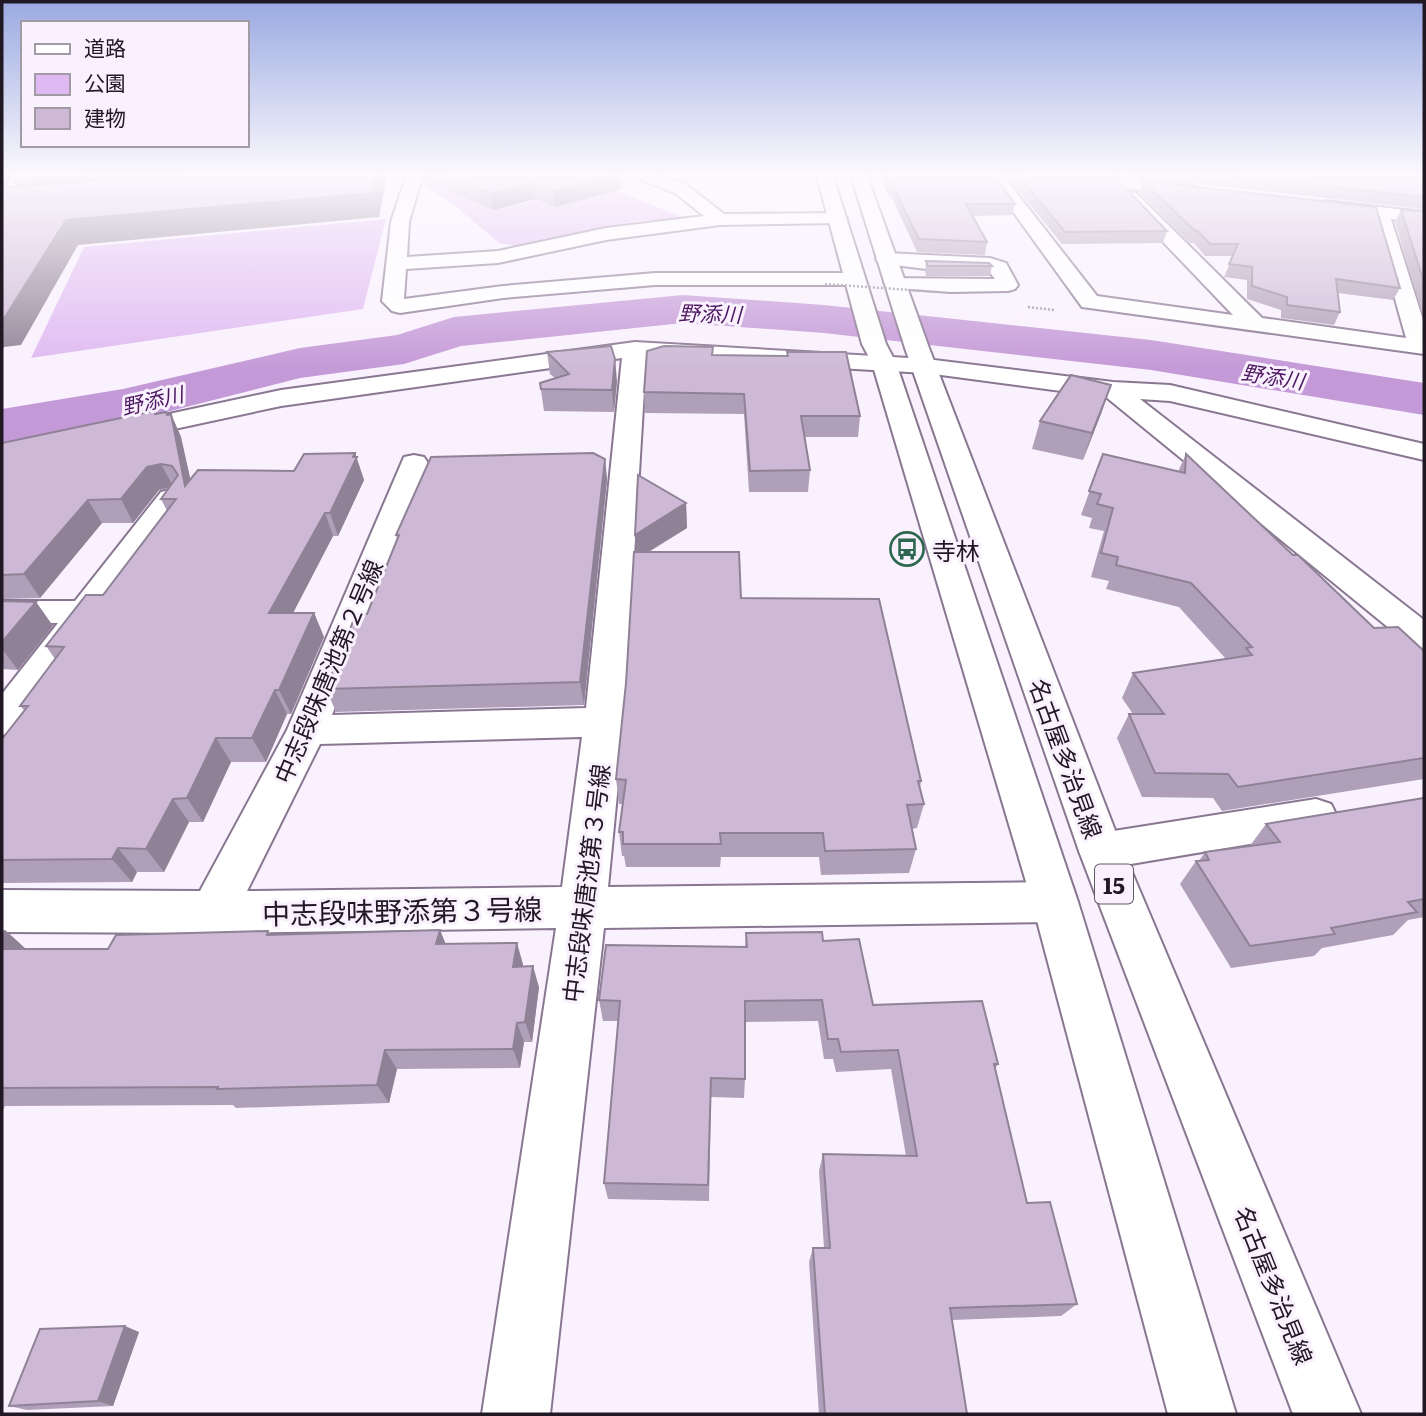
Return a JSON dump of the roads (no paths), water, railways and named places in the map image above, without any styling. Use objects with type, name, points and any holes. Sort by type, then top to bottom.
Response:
[{"type":"street","points":[[399,239],[393,301],[400,306],[503,292],[655,279],[857,287]]},
{"type":"street","points":[[397,264],[498,257],[582,239]]},
{"type":"street","name":"名古屋多治見線","points":[[844,239],[857,287],[900,355],[1327,1414]]},
{"type":"street","name":"名古屋多治見線","points":[[880,239],[897,290],[900,355],[1202,1414]]},
{"type":"street","points":[[1043,239],[1090,302],[1422,346],[1388,239]]},
{"type":"street","points":[[1172,239],[1254,323]]},
{"type":"street","points":[[1030,256],[1056,256]]},
{"type":"street","points":[[886,258],[926,263],[990,264],[999,267],[1007,285],[897,290]]},
{"type":"street","points":[[96,438],[281,398],[635,349],[900,355],[1113,390],[1170,393],[1424,452]]},
{"type":"street","name":"中志段味唐池第３号線","points":[[516,1414],[583,908],[604,722],[635,349]]},
{"type":"street","points":[[1113,390],[1424,638]]},
{"type":"street","name":"中志段味唐池第２号線","points":[[214,912],[307,730],[414,463]]},
{"type":"street","points":[[2,721],[172,498]]},
{"type":"street","points":[[2,611],[85,612]]},
{"type":"street","points":[[307,730],[604,722]]},
{"type":"street","points":[[1101,851],[1357,809]]},
{"type":"street","name":"中志段味野添第３号線","points":[[2,911],[214,912],[1055,902]]},
{"type":"waterway","name":"野添川","points":[[2,426],[123,406],[300,363],[404,349],[454,332],[683,309],[824,319],[1151,355],[1424,399]]},
{"type":"place","name":"寺林","points":[[907,549]]}]
